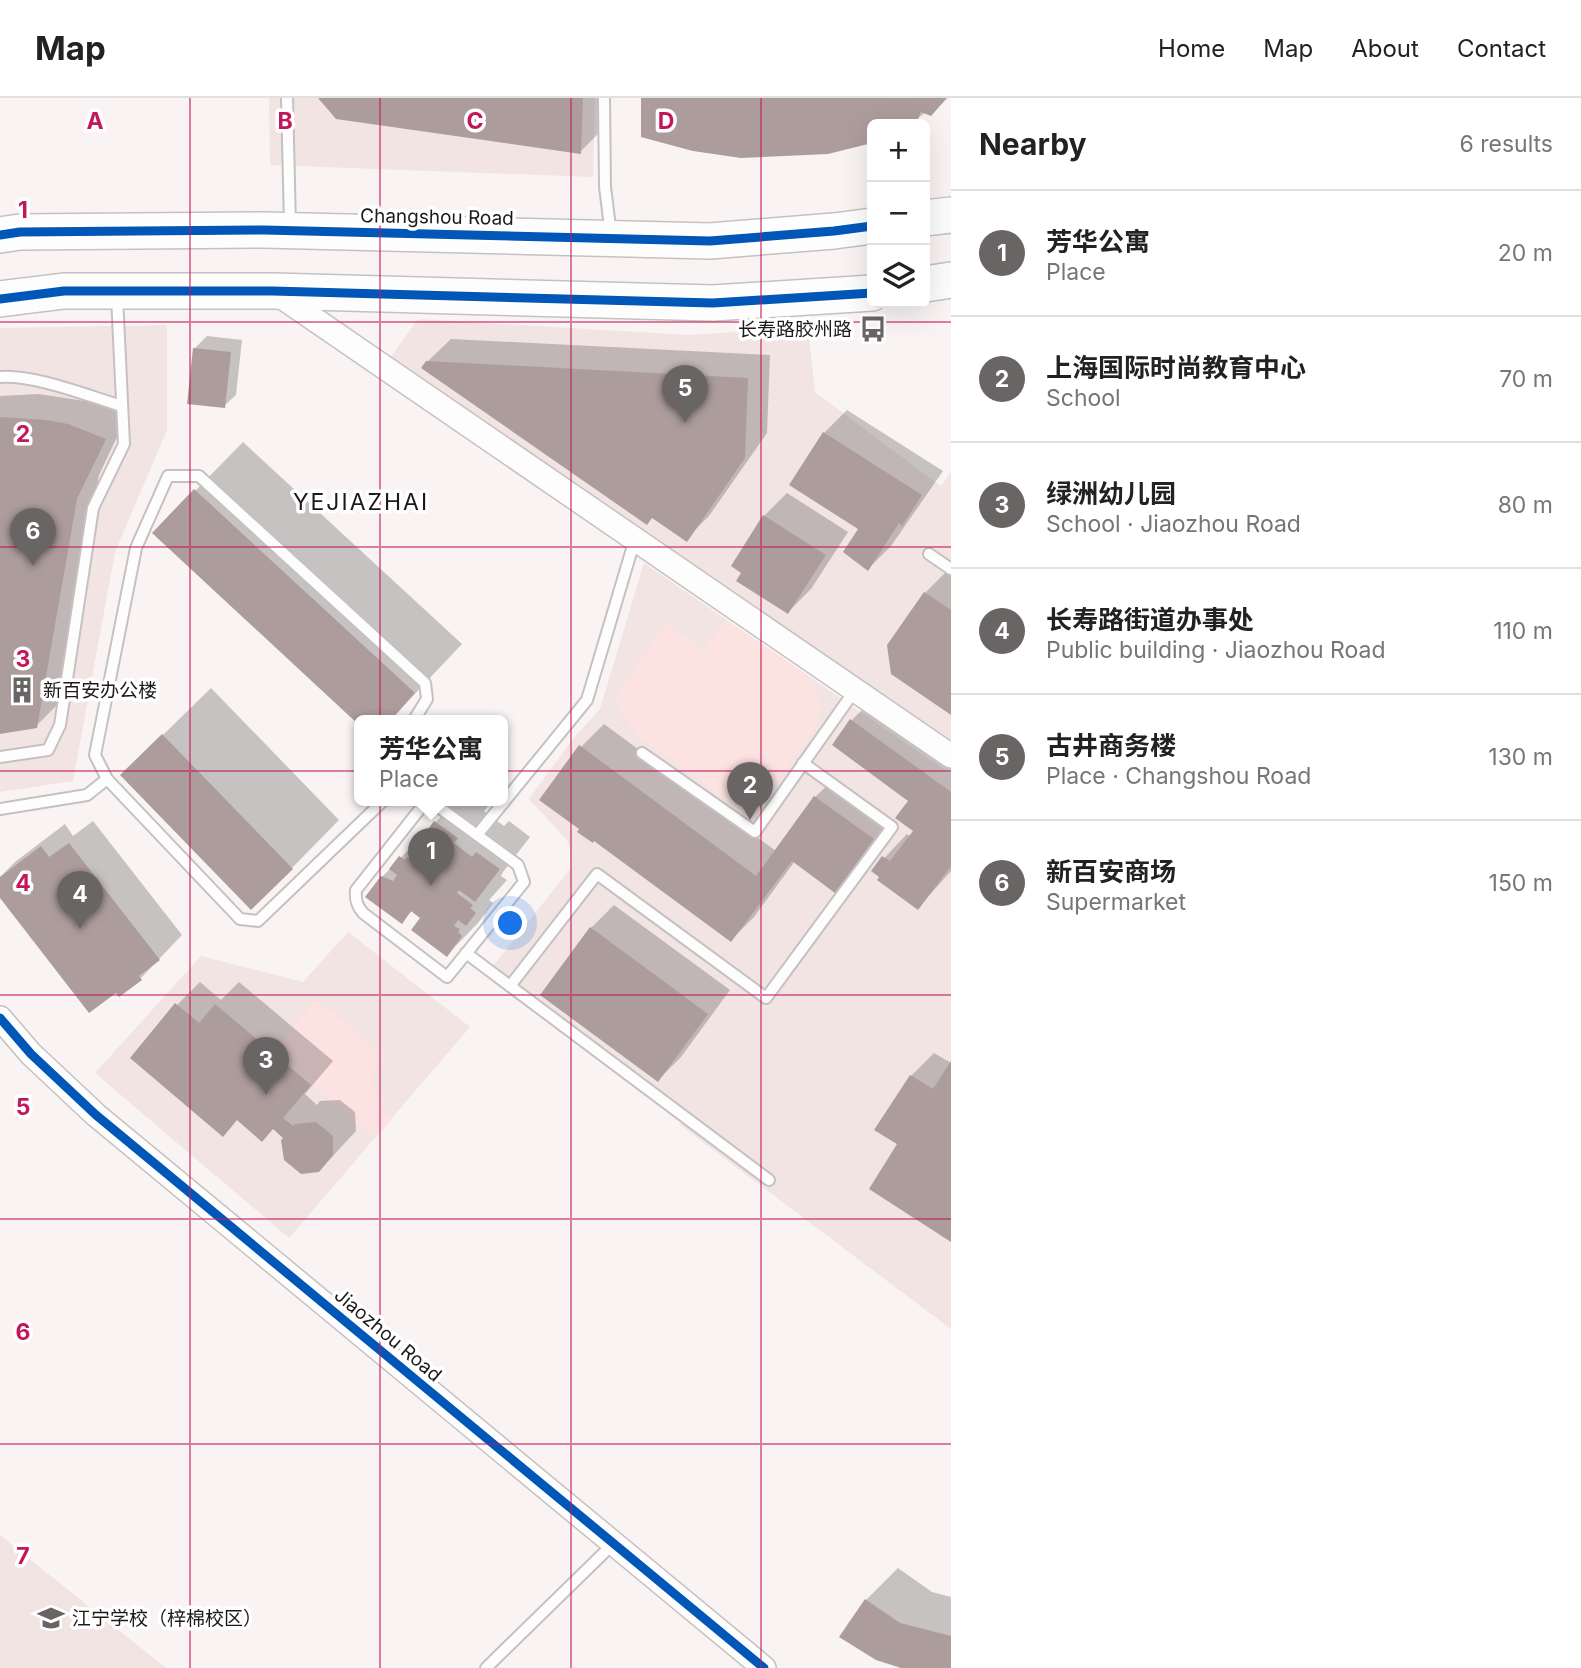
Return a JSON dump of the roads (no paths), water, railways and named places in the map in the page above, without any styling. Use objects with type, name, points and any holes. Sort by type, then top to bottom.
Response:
[{"type":"main road","points":[[930,218],[951,215]]},
{"type":"main road","name":"Changshou Road","points":[[0,235],[20,232],[290,230],[710,241],[867,227]]},
{"type":"main road","points":[[930,283],[951,280]]},
{"type":"main road","points":[[0,299],[64,291],[116,290],[273,291],[713,303],[867,293]]},
{"type":"street","points":[[273,291],[951,756]]},
{"type":"street","name":"Jiaozhou Road","points":[[0,1018],[31,1054],[96,1115],[764,1668]]},
{"type":"lane","points":[[287,98],[290,230]]},
{"type":"lane","points":[[604,98],[605,187],[611,239]]},
{"type":"lane","points":[[0,757],[48,750],[60,725],[93,508],[124,444],[116,290]]},
{"type":"lane","points":[[0,377],[11,376],[51,385],[122,406]]},
{"type":"lane","points":[[378,806],[258,921],[240,919],[107,779],[95,755],[136,548],[168,476],[199,476],[425,683],[427,699],[417,715]]},
{"type":"lane","points":[[508,797],[587,699],[635,539]]},
{"type":"lane","points":[[929,554],[951,569]]},
{"type":"lane","points":[[642,753],[755,832],[855,690]]},
{"type":"lane","points":[[510,986],[597,874],[766,998],[892,827],[803,763]]},
{"type":"lane","points":[[0,809],[87,795],[107,779]]},
{"type":"lane","points":[[423,806],[356,890],[355,898],[363,914],[447,977],[524,881],[518,865],[436,806]]},
{"type":"lane","points":[[477,835],[500,806]]},
{"type":"lane","points":[[466,953],[769,1181]]},
{"type":"lane","points":[[486,1668],[613,1544]]},
{"type":"place","name":"长寿路胶州路","points":[[873,329]]},
{"type":"place","name":"古井商务楼","points":[[685,423]]},
{"type":"place","name":"新百安商场","points":[[33,566]]},
{"type":"place","name":"新百安办公楼","points":[[22,690]]},
{"type":"place","name":"上海国际时尚教育中心","points":[[750,820]]},
{"type":"place","name":"芳华公寓","points":[[431,886]]},
{"type":"place","name":"长寿路街道办事处","points":[[80,929]]},
{"type":"place","name":"绿洲幼儿园","points":[[266,1095]]},
{"type":"place","name":"江宁学校（梓棉校区）","points":[[51,1618]]},
{"type":"district","name":"YEJIAZHAI","points":[[361,502]]}]
